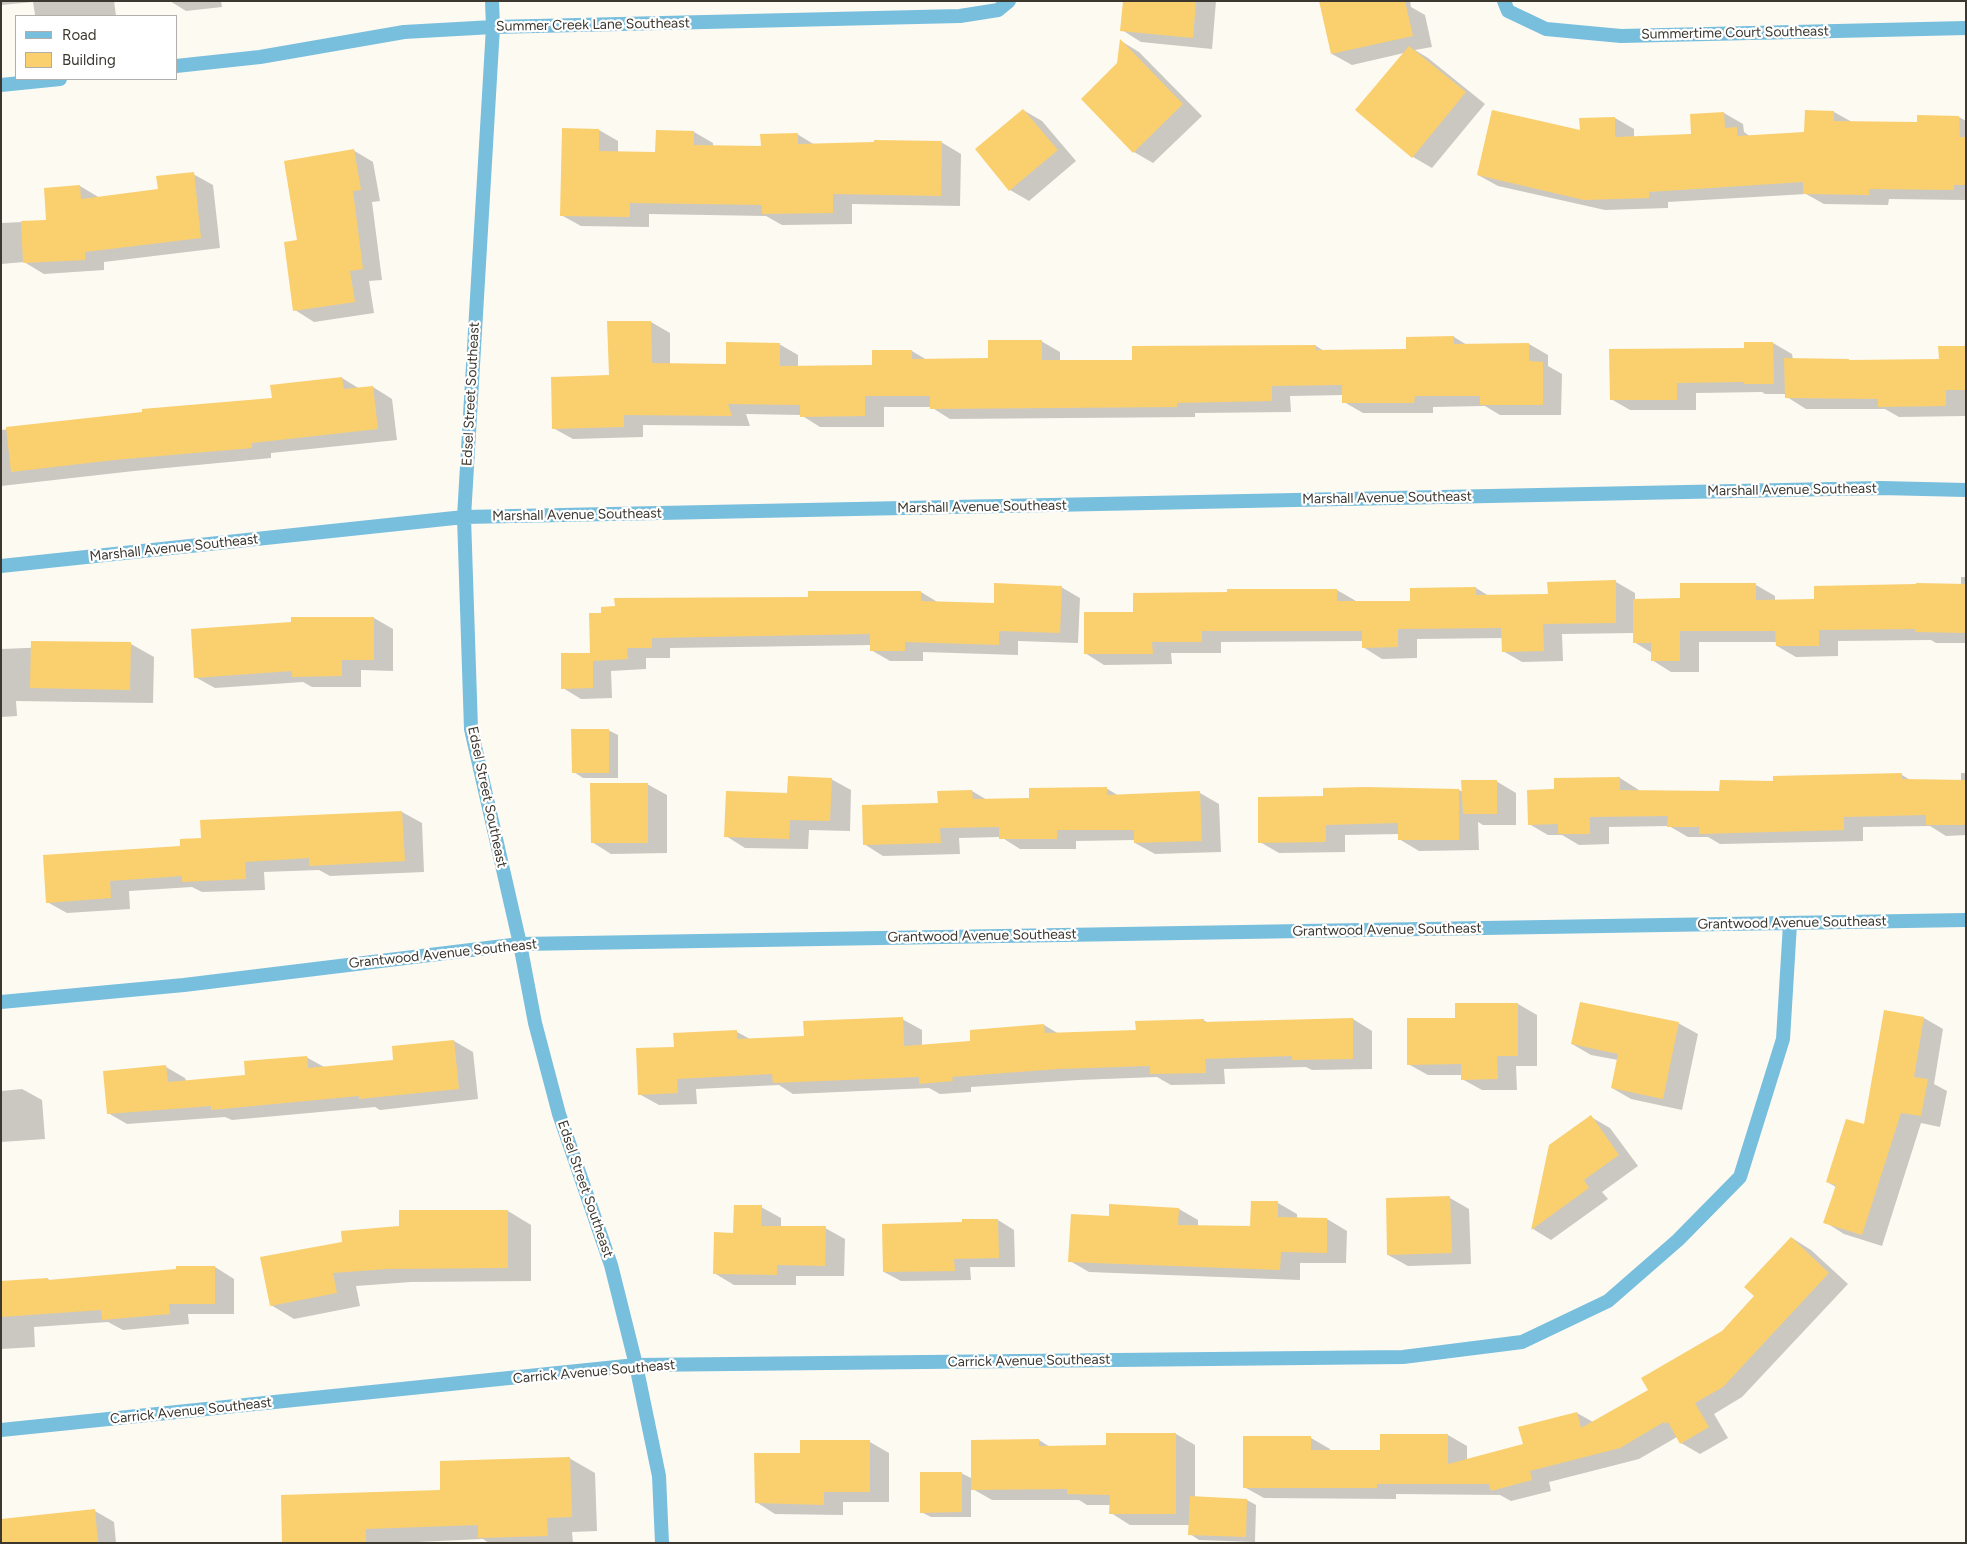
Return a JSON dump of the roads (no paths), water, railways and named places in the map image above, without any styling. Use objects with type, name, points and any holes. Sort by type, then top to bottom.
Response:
[{"type":"street","name":"Edsel Street Southeast","points":[[492,1],[493,27],[464,517],[471,729],[520,944],[535,1024],[559,1114],[611,1265],[636,1365],[659,1476],[662,1543]]},
{"type":"street","name":"Summer Creek Lane Southeast","points":[[178,66],[260,56],[404,32],[493,27],[960,16],[998,10],[1009,1]]},
{"type":"street","name":"Summertime Court Southeast","points":[[1506,6],[1546,28],[1621,36],[1966,28]]},
{"type":"street","points":[[1,85],[50,80]]},
{"type":"street","name":"Marshall Avenue Southeast","points":[[1,566],[464,517],[1881,488],[1966,490]]},
{"type":"street","name":"Grantwood Avenue Southeast","points":[[1,1002],[184,985],[520,944],[1966,920]]},
{"type":"street","name":"Carrick Avenue Southeast","points":[[1,1430],[636,1365],[1402,1357],[1522,1342],[1608,1301],[1678,1240],[1740,1177],[1783,1039],[1790,924]]}]
